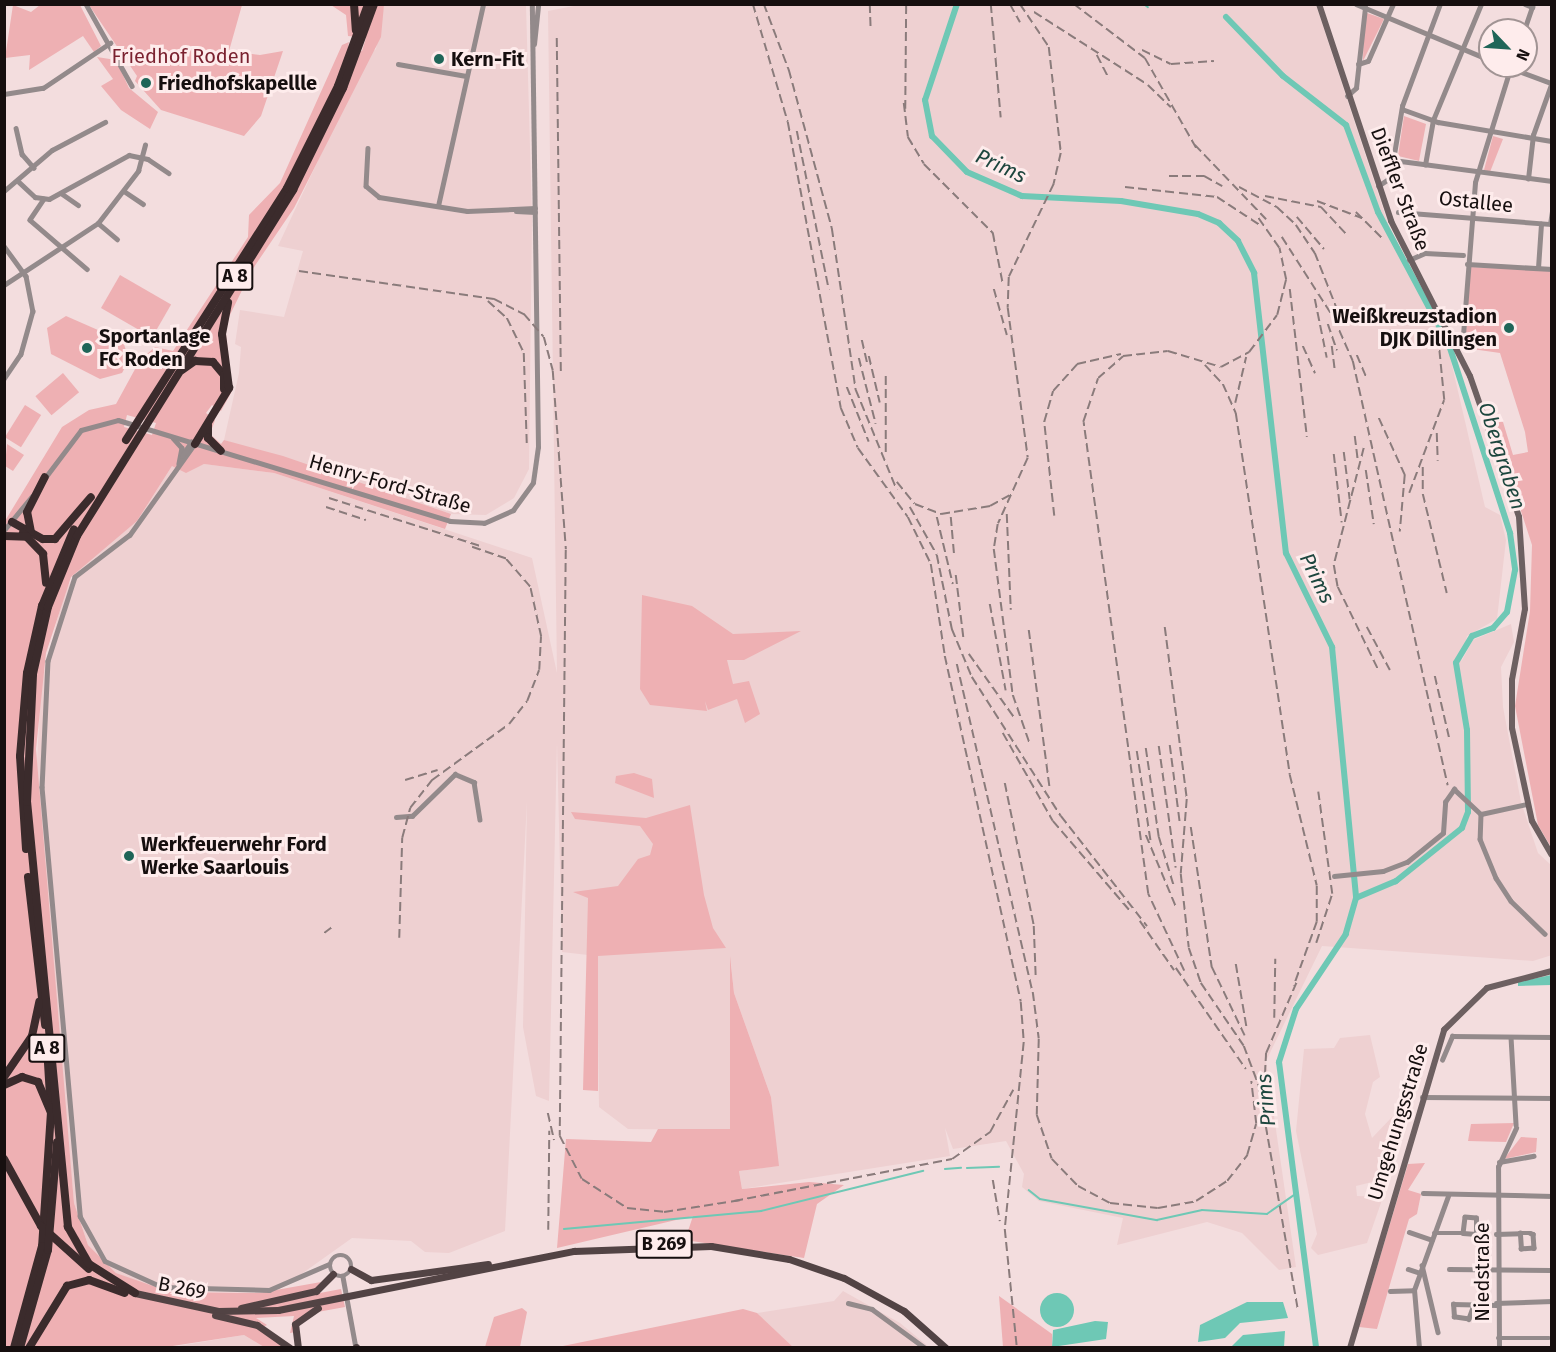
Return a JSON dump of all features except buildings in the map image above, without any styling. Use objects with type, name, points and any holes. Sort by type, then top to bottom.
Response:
[{"type":"highway","points":[[354,4],[359,35]]},
{"type":"highway","name":"A 8","points":[[20,1347],[45,1248],[49,1220],[56,1091],[27,802],[28,714],[37,652],[56,584],[115,468],[232,292],[304,169],[354,49],[368,4]]},
{"type":"highway","name":"A 8","points":[[359,35],[374,4]]},
{"type":"highway","name":"A 8","points":[[54,1109],[30,890],[21,778],[23,699],[42,606],[84,510],[264,227],[354,49]]},
{"type":"highway","points":[[193,443],[210,419],[231,381],[222,334],[232,292]]},
{"type":"highway","points":[[176,377],[195,361],[217,366],[225,387],[216,408]]},
{"type":"highway","points":[[210,419],[208,438],[221,452]]},
{"type":"highway","points":[[29,534],[27,512],[45,477]]},
{"type":"highway","points":[[4,537],[29,534],[55,539],[84,510]]},
{"type":"highway","points":[[12,522],[29,534],[46,563],[42,606]]},
{"type":"highway","points":[[4,1077],[32,1035],[41,983]]},
{"type":"highway","points":[[4,1085],[22,1077],[38,1082],[54,1109],[71,1236],[96,1271],[134,1294]]},
{"type":"highway","points":[[4,1159],[23,1201],[50,1238],[85,1267],[134,1294]]},
{"type":"highway","points":[[4,1166],[21,1202],[48,1239],[84,1269],[134,1294]]},
{"type":"highway","name":"A 8","points":[[14,1347],[45,1248]]},
{"type":"highway","points":[[29,1347],[55,1298],[75,1282],[95,1282],[134,1294]]},
{"type":"main road","name":"Dieffler Straße","points":[[1319,4],[1347,96],[1378,183],[1409,260],[1455,344],[1494,445],[1524,542],[1525,609],[1510,705],[1527,804],[1551,855]]},
{"type":"main road","name":"Umgehungsstraße","points":[[1350,1347],[1440,1038],[1464,1006],[1502,981],[1551,971]]},
{"type":"main road","name":"B 269","points":[[134,1294],[197,1310],[278,1310],[402,1288],[523,1261],[651,1244],[769,1254],[874,1292],[946,1347]]},
{"type":"main road","points":[[351,1269],[371,1280],[523,1261]]},
{"type":"main road","points":[[197,1310],[244,1308],[307,1293],[325,1286],[333,1274]]},
{"type":"main road","points":[[197,1310],[246,1314],[325,1306],[402,1288]]},
{"type":"main road","points":[[298,1347],[292,1333],[297,1319],[325,1306]]},
{"type":"main road","points":[[197,1310],[250,1322],[290,1347]]},
{"type":"street","points":[[86,4],[110,43],[132,86]]},
{"type":"street","points":[[438,206],[465,76],[483,4]]},
{"type":"street","points":[[532,4],[539,5]]},
{"type":"street","name":"Henry-Ford-Straße","points":[[4,530],[81,430],[98,422],[125,421],[154,429],[221,452],[450,522],[484,523],[513,510],[529,491],[537,466],[532,4]]},
{"type":"street","points":[[1356,4],[1478,55]]},
{"type":"street","points":[[1358,64],[1368,61],[1393,4]]},
{"type":"street","points":[[1378,183],[1391,174],[1402,109],[1440,4]]},
{"type":"street","points":[[1425,165],[1433,120],[1481,4]]},
{"type":"street","points":[[1525,4],[1533,6]]},
{"type":"street","name":"Henry-Ford-Straße","points":[[533,63],[539,5]]},
{"type":"street","points":[[1347,96],[1355,91],[1365,8]]},
{"type":"street","points":[[4,94],[43,88],[110,43]]},
{"type":"street","points":[[398,64],[465,76]]},
{"type":"street","points":[[1455,344],[1463,332],[1469,217],[1477,173],[1505,78]]},
{"type":"street","points":[[1528,179],[1533,138],[1551,83]]},
{"type":"street","points":[[1402,109],[1433,120],[1488,132],[1551,141]]},
{"type":"street","points":[[4,191],[19,182],[52,150],[105,122]]},
{"type":"street","points":[[16,128],[22,154],[34,168]]},
{"type":"street","points":[[4,285],[23,269],[98,223],[124,191],[144,158],[145,145]]},
{"type":"street","points":[[368,148],[366,183],[372,193],[438,206],[535,210]]},
{"type":"street","points":[[87,269],[29,218],[44,199],[61,193],[125,157],[144,158],[168,173]]},
{"type":"street","points":[[1394,160],[1477,173],[1551,181]]},
{"type":"street","points":[[19,182],[44,199]]},
{"type":"street","points":[[124,191],[143,204]]},
{"type":"street","points":[[61,193],[78,205]]},
{"type":"street","points":[[1551,211],[1551,224]]},
{"type":"street","name":"Ostallee","points":[[1398,212],[1551,224]]},
{"type":"street","points":[[98,223],[117,239]]},
{"type":"street","points":[[1538,268],[1541,224]]},
{"type":"street","points":[[4,246],[23,269],[33,303],[26,339],[4,378]]},
{"type":"street","points":[[1409,260],[1425,253],[1463,255]]},
{"type":"street","points":[[1467,264],[1551,269]]},
{"type":"street","points":[[166,434],[180,444],[180,461]]},
{"type":"street","points":[[193,443],[130,535],[75,577],[46,678],[42,787],[80,1216],[105,1261],[162,1287],[269,1290],[329,1264],[342,1254],[350,1259],[351,1269],[343,1277]]},
{"type":"street","points":[[396,818],[412,816],[440,785],[465,775],[477,789],[480,820]]},
{"type":"street","points":[[1334,876],[1370,873],[1400,865],[1439,838],[1447,824],[1446,798],[1454,789],[1474,810],[1481,814],[1527,804]]},
{"type":"street","points":[[1481,814],[1480,839],[1496,878],[1511,901],[1545,934]]},
{"type":"street","points":[[1442,1059],[1452,1036],[1551,1037]]},
{"type":"street","points":[[1499,1162],[1516,1126],[1511,1037]]},
{"type":"street","points":[[1421,1097],[1551,1098]]},
{"type":"street","points":[[1499,1162],[1533,1156]]},
{"type":"street","name":"Niedstraße","points":[[1499,1162],[1496,1234],[1496,1304],[1499,1347]]},
{"type":"street","points":[[1423,1193],[1448,1196],[1551,1196]]},
{"type":"street","points":[[1419,1347],[1414,1290],[1448,1196]]},
{"type":"street","points":[[1434,1233],[1476,1234],[1476,1218],[1465,1217],[1463,1233]]},
{"type":"street","points":[[1409,1232],[1432,1240]]},
{"type":"street","points":[[1496,1234],[1520,1233],[1535,1235],[1534,1248],[1521,1249],[1520,1233]]},
{"type":"street","points":[[329,1264],[333,1274],[343,1277]]},
{"type":"street","points":[[1422,1265],[1438,1332]]},
{"type":"street","points":[[1408,1269],[1420,1273]]},
{"type":"street","points":[[1449,1269],[1550,1270]]},
{"type":"street","points":[[343,1277],[356,1347]]},
{"type":"street","points":[[1390,1291],[1414,1290]]},
{"type":"street","points":[[1473,1305],[1469,1320],[1454,1317],[1453,1304],[1551,1301]]},
{"type":"street","points":[[848,1303],[872,1309],[925,1347]]},
{"type":"street","points":[[1498,1338],[1549,1338]]},
{"type":"shaded area","points":[[584,4],[1316,5],[1389,227],[1454,351],[1450,357],[1485,507],[1500,515],[1506,540],[1497,619],[1467,636],[1461,662],[1473,640],[1511,624],[1514,642],[1501,667],[1503,707],[1521,802],[1538,853],[1551,865],[1552,955],[1533,961],[1322,946],[1266,1061],[1296,1267],[1279,1270],[1242,1233],[1207,1222],[1117,1245],[1123,1218],[1039,1201],[1022,1187],[1024,1174],[1006,1141],[953,1149],[945,1128],[950,1156],[742,1189],[739,1171],[778,1166],[771,1097],[734,993],[731,964],[730,1130],[628,1129],[599,1107],[597,956],[562,952],[557,742],[549,1101],[536,1096],[523,1027],[527,801],[505,1231],[449,1253],[425,1252],[411,1241],[352,1238],[286,1285],[259,1293],[154,1288],[116,1273],[88,1245],[74,1203],[36,782],[41,684],[64,593],[80,565],[137,521],[172,466],[191,469],[204,464],[274,473],[532,558],[557,673],[548,11]]},
{"type":"shaded area","points":[[384,5],[526,5],[532,218],[529,469],[514,498],[486,515],[451,514],[224,440],[239,373],[241,347],[235,344],[240,310],[284,317],[303,251],[278,246],[367,56],[376,49]]},
{"type":"shaded area","points":[[1551,975],[1551,985],[1518,986],[1518,982]]},
{"type":"shaded area","points":[[1370,1035],[1380,1077],[1373,1082],[1365,1114],[1372,1138],[1392,1117],[1402,1123],[1388,1178],[1356,1186],[1357,1196],[1383,1197],[1367,1243],[1318,1255],[1311,1248],[1317,1234],[1296,1131],[1304,1049],[1334,1048],[1340,1038]]},
{"type":"shaded area","points":[[843,1291],[900,1323],[929,1347],[793,1347],[757,1313],[834,1301]]},
{"type":"shaded area","points":[[1057,1293],[1069,1298],[1074,1310],[1069,1322],[1057,1327],[1045,1322],[1040,1310],[1045,1298]]},
{"type":"shaded area","points":[[1247,1302],[1283,1302],[1288,1318],[1240,1323],[1225,1338],[1198,1342],[1200,1325]]},
{"type":"shaded area","points":[[1095,1321],[1108,1322],[1106,1339],[1052,1347],[1053,1330]]},
{"type":"shaded area","points":[[1285,1331],[1284,1347],[1231,1347],[1243,1335]]},
{"type":"shaded area","points":[[244,1335],[264,1347],[166,1348]]},
{"type":"green space","points":[[13,5],[31,12],[40,5],[80,5],[101,46],[94,52],[83,36],[29,70],[30,55],[5,58]]},
{"type":"green space","name":"Friedhof Roden","points":[[89,5],[242,5],[229,51],[260,55],[283,51],[261,116],[244,136],[161,110],[135,81],[137,76]]},
{"type":"green space","points":[[331,5],[384,5],[381,37],[294,208],[250,273],[233,265],[249,276],[225,325],[232,391],[221,411],[212,405],[206,413],[215,420],[210,434],[221,444],[224,440],[283,456],[451,514],[445,529],[274,473],[204,464],[186,473],[172,466],[137,521],[71,577],[46,653],[36,749],[74,1203],[88,1245],[116,1273],[170,1292],[259,1293],[321,1282],[316,1288],[320,1293],[341,1289],[345,1307],[312,1313],[299,1322],[296,1332],[290,1333],[294,1316],[256,1318],[267,1325],[259,1329],[286,1347],[264,1347],[244,1335],[166,1347],[5,1347],[5,521],[62,427],[89,410],[116,404],[140,360],[155,347],[173,351],[248,237],[249,215],[280,183],[342,45],[349,42],[348,47],[362,51],[366,38],[348,36],[346,15]],"holes":[[[127,415],[156,423],[152,435],[124,427]]]},
{"type":"green space","points":[[1367,13],[1384,19],[1363,61],[1364,20]]},
{"type":"green space","points":[[97,57],[116,60],[129,88],[158,112],[150,129],[121,110],[101,86],[113,79]]},
{"type":"green space","points":[[1404,116],[1426,124],[1419,161],[1398,156]]},
{"type":"green space","points":[[1493,136],[1503,139],[1490,172],[1484,170]]},
{"type":"green space","points":[[1470,267],[1551,270],[1551,847],[1538,825],[1515,706],[1530,611],[1532,545],[1491,418],[1503,422],[1513,455],[1528,452],[1525,432],[1500,353],[1465,348]]},
{"type":"green space","points":[[120,275],[171,304],[152,337],[101,308]]},
{"type":"green space","name":"Sportanlage FC Roden","points":[[66,316],[123,341],[129,360],[122,373],[100,379],[51,354],[47,328]]},
{"type":"green space","points":[[63,373],[79,392],[51,415],[35,396]]},
{"type":"green space","points":[[25,405],[41,415],[21,447],[5,437]]},
{"type":"green space","points":[[7,444],[24,455],[13,471],[5,466]]},
{"type":"green space","points":[[642,595],[692,606],[733,634],[801,631],[744,660],[727,660],[733,684],[749,681],[760,714],[745,723],[737,699],[708,710],[705,701],[707,711],[650,705],[640,689]]},
{"type":"green space","points":[[634,773],[652,779],[654,798],[615,783],[616,776]]},
{"type":"green space","points":[[690,805],[704,895],[713,928],[726,948],[598,956],[598,1091],[583,1090],[588,898],[573,892],[618,886],[638,859],[650,855],[653,844],[640,826],[575,819],[571,812],[646,818]]},
{"type":"green space","points":[[730,956],[734,993],[771,1097],[779,1166],[739,1171],[742,1189],[809,1182],[844,1185],[817,1204],[804,1258],[685,1240],[693,1216],[557,1248],[566,1139],[651,1142],[658,1129],[730,1129]]},
{"type":"green space","points":[[1514,1123],[1506,1142],[1468,1141],[1471,1124]]},
{"type":"green space","points":[[1521,1137],[1537,1138],[1536,1152],[1504,1159]]},
{"type":"green space","points":[[1425,1163],[1408,1190],[1421,1194],[1417,1214],[1409,1219],[1377,1329],[1359,1327],[1408,1164]]},
{"type":"green space","points":[[999,1296],[1052,1334],[1052,1347],[1003,1347]]},
{"type":"green space","points":[[522,1308],[527,1312],[520,1347],[485,1347],[494,1317]]},
{"type":"green space","points":[[743,1309],[757,1313],[793,1347],[558,1347]]},
{"type":"waterway","name":"Prims","points":[[957,4],[925,100],[932,136],[967,172],[1022,196],[1121,201],[1198,214],[1219,223],[1238,241],[1254,273],[1286,553],[1332,647],[1356,898],[1346,934],[1296,1009],[1279,1062],[1316,1348]]},
{"type":"waterway","name":"Obergraben","points":[[1144,4],[1148,7]]},
{"type":"waterway","name":"Obergraben","points":[[1226,17],[1283,76],[1346,125],[1378,212],[1449,345],[1510,533],[1515,570],[1507,612],[1493,628],[1472,636],[1456,663],[1467,730],[1468,812],[1462,828],[1396,881],[1356,898]]},
{"type":"waterway","points":[[967,1168],[999,1167]]},
{"type":"waterway","points":[[945,1169],[961,1168]]},
{"type":"waterway","points":[[564,1229],[761,1211],[923,1171]]},
{"type":"waterway","points":[[1029,1190],[1040,1199],[1157,1220],[1202,1210],[1267,1214],[1296,1194]]},
{"type":"railway","points":[[753,4],[788,122],[841,408],[858,448],[908,517],[931,564],[945,656],[1021,1002],[1024,1042],[1005,1229],[1017,1348]]},
{"type":"railway","points":[[764,4],[789,70],[832,228],[856,390],[897,490]]},
{"type":"railway","points":[[870,4],[871,31]]},
{"type":"railway","points":[[905,109],[906,4]]},
{"type":"railway","points":[[991,4],[1001,118]]},
{"type":"railway","points":[[1010,4],[1020,22]]},
{"type":"railway","points":[[1020,4],[1049,47],[1061,153],[1054,184],[1009,277],[1008,308],[1028,458],[998,524],[994,549],[1013,695],[1030,744]]},
{"type":"railway","points":[[1074,4],[1145,58],[1198,151]]},
{"type":"railway","points":[[1034,12],[1148,85],[1171,107]]},
{"type":"railway","points":[[557,38],[561,374]]},
{"type":"railway","points":[[1142,50],[1171,64],[1214,61]]},
{"type":"railway","points":[[1097,55],[1109,79]]},
{"type":"railway","points":[[904,103],[908,137],[924,164],[993,233],[1003,284]]},
{"type":"railway","points":[[797,131],[829,290]]},
{"type":"railway","points":[[1195,145],[1266,219]]},
{"type":"railway","points":[[1169,176],[1204,176],[1222,186]]},
{"type":"railway","points":[[1125,187],[1217,197],[1260,225]]},
{"type":"railway","points":[[1239,187],[1277,207],[1296,225],[1315,253],[1339,314]]},
{"type":"railway","points":[[1265,196],[1321,207],[1348,236]]},
{"type":"railway","points":[[1317,201],[1362,218]]},
{"type":"railway","points":[[1356,212],[1383,239]]},
{"type":"railway","points":[[1184,971],[1148,894],[1083,422],[1098,378],[1123,356],[1168,351],[1221,367],[1249,352],[1277,315],[1286,280],[1279,248],[1257,217]]},
{"type":"railway","points":[[1297,217],[1324,249]]},
{"type":"railway","points":[[1282,237],[1334,318],[1353,361],[1448,785]]},
{"type":"railway","points":[[299,271],[494,299],[524,314],[544,337],[553,371],[566,550],[560,1136],[582,1179],[627,1208],[664,1212],[741,1200]]},
{"type":"railway","points":[[994,289],[1007,335]]},
{"type":"railway","points":[[1290,289],[1307,437]]},
{"type":"railway","points":[[1315,299],[1327,358]]},
{"type":"railway","points":[[488,301],[507,318],[524,353],[527,444]]},
{"type":"railway","points":[[1328,324],[1337,350]]},
{"type":"railway","points":[[862,340],[868,365]]},
{"type":"railway","points":[[1303,346],[1315,373]]},
{"type":"railway","points":[[1332,346],[1335,370]]},
{"type":"railway","points":[[1409,493],[1444,400],[1439,349]]},
{"type":"railway","points":[[1054,516],[1044,422],[1053,391],[1077,364],[1121,354]]},
{"type":"railway","points":[[1357,355],[1367,379]]},
{"type":"railway","points":[[869,356],[880,403]]},
{"type":"railway","points":[[1235,403],[1246,357]]},
{"type":"railway","points":[[859,358],[876,424]]},
{"type":"railway","points":[[1205,365],[1223,384],[1236,413],[1290,775],[1317,886],[1317,922],[1294,986]]},
{"type":"railway","points":[[886,376],[886,454]]},
{"type":"railway","points":[[847,387],[869,442]]},
{"type":"railway","points":[[1379,418],[1405,475],[1400,532]]},
{"type":"railway","points":[[1437,433],[1438,461]]},
{"type":"railway","points":[[1355,436],[1358,460]]},
{"type":"railway","points":[[1364,448],[1334,565],[1338,587],[1378,669]]},
{"type":"railway","points":[[1344,452],[1350,500]]},
{"type":"railway","points":[[1334,454],[1342,523]]},
{"type":"railway","points":[[1423,467],[1423,494],[1447,593]]},
{"type":"railway","points":[[1366,470],[1374,524]]},
{"type":"railway","points":[[897,482],[915,504],[941,514],[990,506],[1012,494]]},
{"type":"railway","points":[[329,498],[480,546]]},
{"type":"railway","points":[[326,507],[366,520]]},
{"type":"railway","points":[[910,507],[937,555],[952,629],[972,677],[1061,816],[1147,926]]},
{"type":"railway","points":[[1007,514],[1011,610]]},
{"type":"railway","points":[[937,517],[953,584]]},
{"type":"railway","points":[[951,517],[954,554]]},
{"type":"railway","points":[[399,938],[402,838],[410,808],[432,780],[509,724],[527,701],[539,670],[541,637],[530,587],[506,559],[472,547]]},
{"type":"railway","points":[[956,575],[964,641]]},
{"type":"railway","points":[[990,604],[1006,691]]},
{"type":"railway","points":[[1165,627],[1187,799],[1181,874],[1189,948],[1201,983],[1244,1046],[1259,1086],[1298,1309]]},
{"type":"railway","points":[[1367,627],[1390,670]]},
{"type":"railway","points":[[1029,630],[1050,789]]},
{"type":"railway","points":[[969,654],[1014,717]]},
{"type":"railway","points":[[957,664],[1033,992],[1039,1039],[1037,1115],[1052,1159],[1078,1186],[1110,1203],[1158,1208],[1196,1201],[1227,1181],[1247,1155],[1256,1124],[1251,1081]]},
{"type":"railway","points":[[1435,676],[1450,741]]},
{"type":"railway","points":[[1003,733],[1053,821],[1131,912]]},
{"type":"railway","points":[[1170,745],[1180,823]]},
{"type":"railway","points":[[1159,746],[1176,868]]},
{"type":"railway","points":[[1146,748],[1159,837],[1174,886]]},
{"type":"railway","points":[[1137,751],[1151,842]]},
{"type":"railway","points":[[405,780],[438,770]]},
{"type":"railway","points":[[1005,783],[1034,926],[1036,978]]},
{"type":"railway","points":[[1316,943],[1332,894],[1318,792]]},
{"type":"railway","points":[[1191,827],[1212,967],[1245,1036]]},
{"type":"railway","points":[[1146,835],[1177,909]]},
{"type":"railway","points":[[1140,921],[1174,970]]},
{"type":"railway","points":[[324,933],[332,927]]},
{"type":"railway","points":[[1274,1018],[1275,959]]},
{"type":"railway","points":[[1236,964],[1247,1029]]},
{"type":"railway","points":[[1176,968],[1246,1069]]},
{"type":"railway","points":[[1264,1088],[1266,1053],[1297,981]]},
{"type":"railway","points":[[734,1201],[952,1159],[990,1132],[1013,1090]]},
{"type":"railway","points":[[548,1113],[554,1140]]},
{"type":"railway","points":[[548,1230],[549,1131]]},
{"type":"railway","points":[[993,1180],[1000,1221]]},
{"type":"place","name":"Kern-Fit","points":[[439,59]]},
{"type":"place","name":"Friedhofskapellle","points":[[146,83]]},
{"type":"place","name":"Weißkreuzstadion DJK Dillingen","points":[[1509,328]]},
{"type":"place","name":"Sportanlage FC Roden","points":[[87,348]]},
{"type":"place","name":"Werkfeuerwehr Ford Werke Saarlouis","points":[[129,856]]}]
